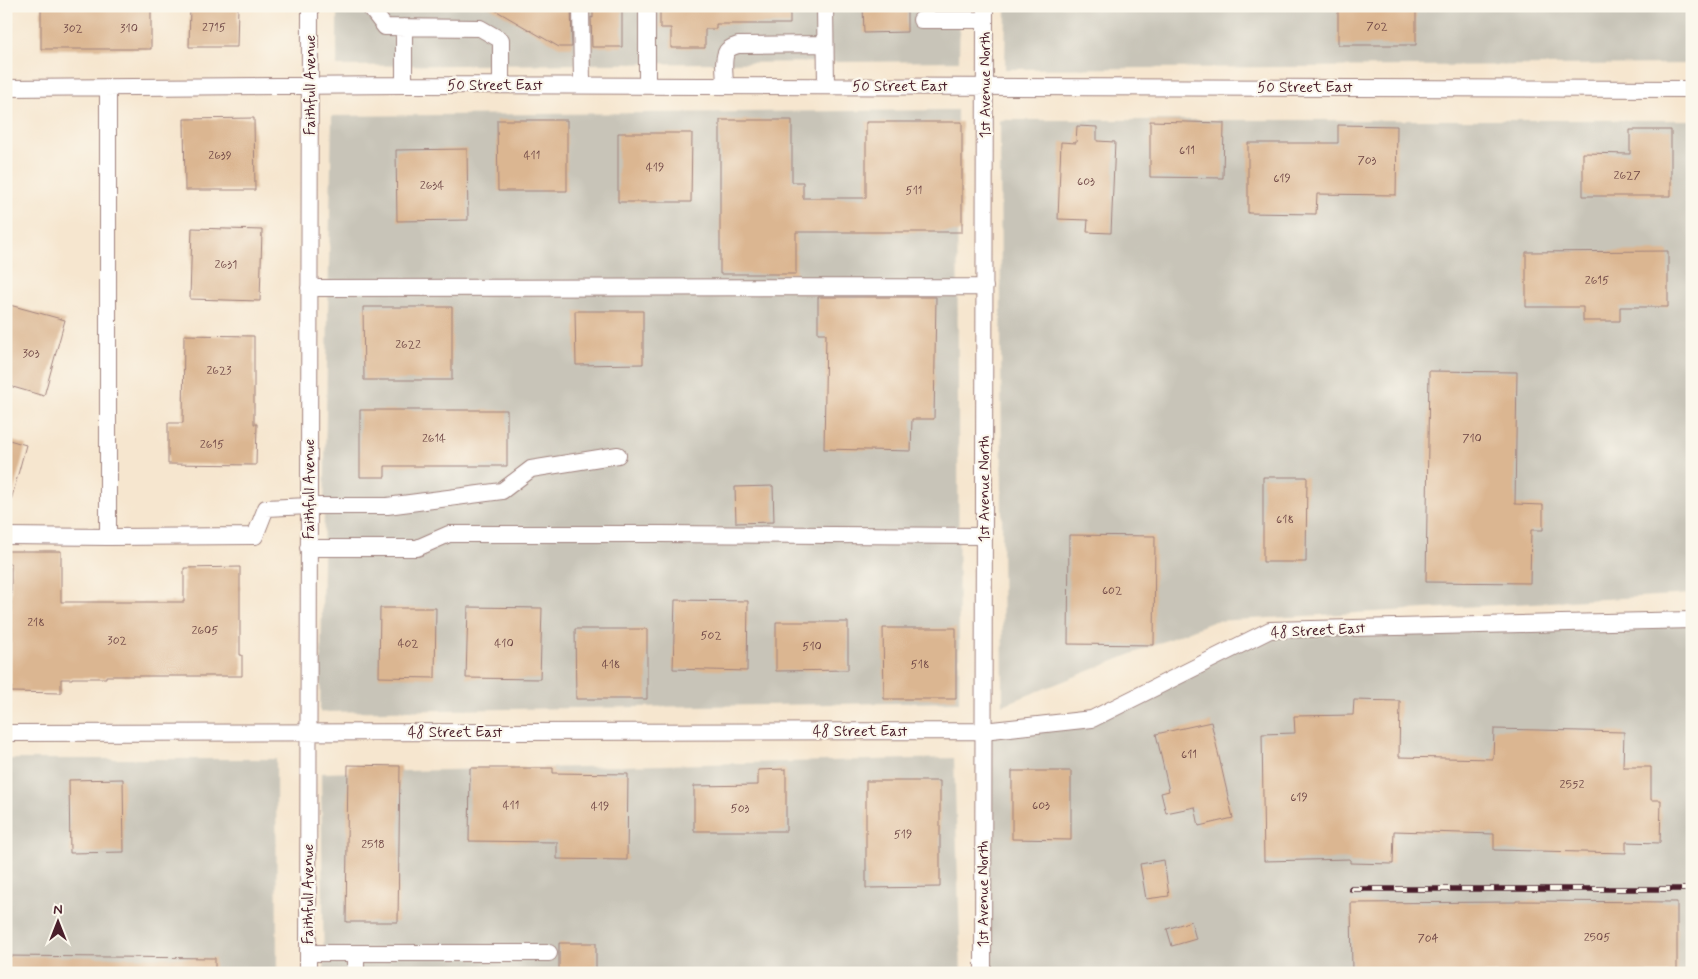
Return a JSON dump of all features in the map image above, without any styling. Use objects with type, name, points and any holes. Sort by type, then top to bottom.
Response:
[{"type":"street","name":"Faithfull Avenue","points":[[308,973],[310,6]]},
{"type":"street","points":[[369,6],[385,27],[480,28],[501,40],[501,85]]},
{"type":"street","points":[[581,6],[582,85]]},
{"type":"street","points":[[647,6],[647,86]]},
{"type":"street","points":[[825,6],[826,86]]},
{"type":"street","points":[[921,20],[985,13]]},
{"type":"street","name":"1st Avenue North","points":[[983,973],[985,13]]},
{"type":"street","points":[[404,27],[404,85]]},
{"type":"street","points":[[725,86],[725,58],[727,51],[732,47],[738,45],[826,44]]},
{"type":"street","name":"50 Street East","points":[[6,88],[582,85],[1692,89]]},
{"type":"street","points":[[108,88],[108,538]]},
{"type":"street","points":[[309,288],[985,287]]},
{"type":"street","points":[[6,536],[108,538],[255,536],[266,508],[387,506],[502,491],[531,469],[618,456]]},
{"type":"street","points":[[308,548],[417,548],[449,534],[983,536]]},
{"type":"street","name":"48 Street East","points":[[6,733],[983,731],[1092,719],[1270,630],[1692,620]]},
{"type":"street","points":[[308,953],[549,953]]},
{"type":"street","points":[[356,953],[356,973]]},
{"type":"shaded area","points":[[337,6],[960,6],[959,61],[337,66]]},
{"type":"shaded area","points":[[1006,6],[1692,6],[1692,64],[1005,69]]},
{"type":"shaded area","points":[[957,110],[959,702],[320,712],[332,116]]},
{"type":"shaded area","points":[[1000,120],[1692,120],[1692,594],[1215,621],[1003,705]]},
{"type":"shaded area","points":[[1692,620],[1692,973],[983,973],[983,731],[1092,719],[1270,630]]},
{"type":"shaded area","points":[[954,758],[961,973],[324,973],[321,773]]},
{"type":"shaded area","points":[[6,759],[276,759],[277,973],[6,973]]},
{"type":"building","points":[[41,6],[151,6],[151,49],[41,49]]},
{"type":"building","points":[[190,6],[238,6],[237,47],[189,47]]},
{"type":"building","points":[[488,6],[571,6],[572,47],[559,47]]},
{"type":"building","points":[[593,6],[622,6],[622,47],[592,47],[591,17],[593,18]]},
{"type":"building","points":[[660,6],[790,6],[790,24],[716,24],[716,29],[705,29],[705,48],[671,48],[671,28],[660,28]]},
{"type":"building","points":[[863,6],[907,6],[907,32],[864,33]]},
{"type":"building","points":[[1338,6],[1416,6],[1416,45],[1338,45]]},
{"type":"building","points":[[254,118],[255,190],[185,190],[184,119]]},
{"type":"building","points":[[497,120],[567,120],[567,191],[498,191]]},
{"type":"building","points":[[720,120],[792,120],[792,182],[803,182],[803,198],[866,198],[866,122],[962,122],[962,232],[796,232],[796,274],[720,274]]},
{"type":"building","points":[[1150,121],[1224,123],[1223,178],[1150,177]]},
{"type":"building","points":[[1338,125],[1397,126],[1396,195],[1317,194],[1316,214],[1248,213],[1248,143],[1338,143]]},
{"type":"building","points":[[1077,126],[1097,127],[1097,141],[1115,142],[1111,233],[1087,232],[1088,220],[1058,219],[1061,142],[1076,143]]},
{"type":"building","points":[[1630,130],[1671,130],[1671,196],[1583,196],[1583,153],[1630,154]]},
{"type":"building","points":[[618,133],[692,133],[691,202],[618,202]]},
{"type":"building","points":[[467,149],[468,220],[397,221],[396,150]]},
{"type":"building","points":[[192,228],[262,230],[260,301],[190,299]]},
{"type":"building","points":[[1668,251],[1668,307],[1620,307],[1620,321],[1583,321],[1583,307],[1526,307],[1526,252]]},
{"type":"building","points":[[818,297],[936,297],[934,419],[912,419],[911,451],[824,449],[826,333],[818,333]]},
{"type":"building","points":[[6,304],[65,320],[44,396],[6,385]]},
{"type":"building","points":[[363,307],[452,307],[452,380],[364,380]]},
{"type":"building","points":[[575,311],[643,311],[643,364],[576,365]]},
{"type":"building","points":[[184,335],[254,336],[254,424],[257,424],[256,465],[168,464],[168,423],[183,423]]},
{"type":"building","points":[[1429,371],[1517,372],[1515,504],[1543,505],[1543,530],[1531,530],[1530,583],[1426,582]]},
{"type":"building","points":[[360,410],[507,410],[507,466],[385,466],[385,477],[360,477]]},
{"type":"building","points":[[6,439],[26,445],[10,504],[6,503]]},
{"type":"building","points":[[1263,477],[1307,477],[1306,562],[1263,562]]},
{"type":"building","points":[[773,486],[774,522],[736,523],[735,487]]},
{"type":"building","points":[[1069,535],[1155,536],[1154,645],[1068,644]]},
{"type":"building","points":[[6,551],[61,551],[61,602],[184,602],[184,568],[240,567],[240,655],[242,655],[242,676],[106,676],[106,678],[72,678],[61,679],[61,693],[11,692],[11,564],[6,564]]},
{"type":"building","points":[[675,600],[748,601],[747,671],[673,669]]},
{"type":"building","points":[[468,607],[542,608],[540,679],[466,678]]},
{"type":"building","points":[[380,608],[436,608],[435,678],[379,677]]},
{"type":"building","points":[[776,622],[848,622],[848,670],[776,671]]},
{"type":"building","points":[[883,628],[956,628],[956,699],[884,699]]},
{"type":"building","points":[[575,629],[647,629],[647,699],[576,699]]},
{"type":"building","points":[[1354,700],[1400,701],[1399,757],[1493,759],[1494,729],[1624,732],[1623,767],[1651,767],[1651,800],[1661,800],[1660,843],[1626,842],[1626,853],[1494,850],[1494,834],[1394,831],[1393,864],[1350,863],[1350,859],[1264,861],[1262,734],[1295,733],[1294,716],[1353,715]]},
{"type":"building","points":[[1211,722],[1233,818],[1199,826],[1195,807],[1166,813],[1161,793],[1169,791],[1156,734]]},
{"type":"building","points":[[348,765],[400,766],[398,922],[346,922]]},
{"type":"building","points":[[470,768],[553,768],[553,773],[628,774],[627,860],[557,859],[557,842],[469,841]]},
{"type":"building","points":[[786,769],[786,831],[694,831],[694,786],[758,785],[758,770]]},
{"type":"building","points":[[1012,771],[1071,771],[1071,840],[1012,839]]},
{"type":"building","points":[[123,779],[124,852],[70,853],[69,780]]},
{"type":"building","points":[[866,781],[940,781],[940,887],[866,888]]},
{"type":"building","points":[[1164,860],[1169,896],[1146,899],[1140,864]]},
{"type":"building","points":[[1677,902],[1677,973],[1352,973],[1351,903]]},
{"type":"building","points":[[1191,921],[1196,939],[1172,946],[1167,929]]},
{"type":"building","points":[[559,943],[596,943],[596,973],[559,973]]},
{"type":"building","points":[[6,956],[215,958],[215,973],[6,973]]},
{"type":"railway","points":[[1351,889],[1692,889]]}]
